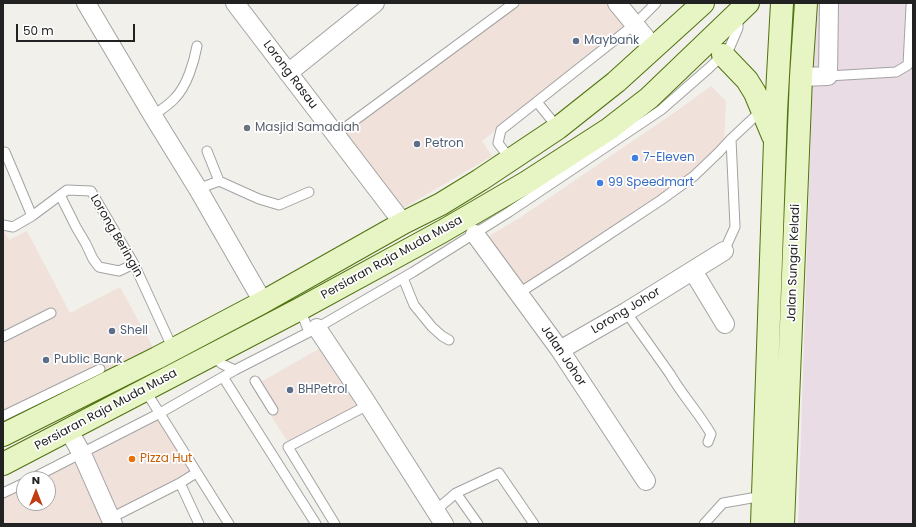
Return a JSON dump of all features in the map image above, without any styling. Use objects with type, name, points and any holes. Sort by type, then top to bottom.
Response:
[{"type":"main road","name":"Persiaran Raja Muda Musa","points":[[3,435],[263,302],[403,223],[441,204],[480,180],[558,128],[616,82],[703,3]]},
{"type":"main road","name":"Jalan Sungai Keladi","points":[[762,524],[775,141],[782,3]]},
{"type":"main road","name":"Jalan Sungai Keladi","points":[[783,524],[801,77],[806,3]]},
{"type":"main road","name":"Persiaran Raja Muda Musa","points":[[3,464],[69,431],[300,309],[443,231],[527,182],[609,129],[649,98],[743,8]]},
{"type":"main road","points":[[723,55],[747,80],[755,93],[775,141]]},
{"type":"street","name":"Lorong Rasau","points":[[235,3],[403,223]]},
{"type":"street","points":[[288,73],[375,3]]},
{"type":"street","points":[[617,3],[654,48]]},
{"type":"street","points":[[801,77],[828,76],[829,3]]},
{"type":"street","points":[[91,5],[153,116],[263,302]]},
{"type":"street","name":"Jalan Johor","points":[[475,234],[560,350],[646,482]]},
{"type":"street","name":"Lorong Johor","points":[[560,350],[626,312],[724,251]]},
{"type":"street","points":[[693,271],[725,324]]},
{"type":"street","points":[[313,330],[368,405],[438,520]]},
{"type":"street","points":[[69,431],[82,454],[112,521]]},
{"type":"lane","points":[[335,135],[514,3]]},
{"type":"lane","points":[[511,160],[498,143],[501,130],[635,24],[656,3]]},
{"type":"lane","points":[[828,76],[896,72],[908,65],[911,6],[913,4]]},
{"type":"lane","points":[[47,471],[160,413],[235,370],[313,330],[403,278],[509,212],[660,110],[729,49],[738,28],[743,8]]},
{"type":"lane","points":[[153,116],[176,98],[185,84],[194,63],[197,46]]},
{"type":"lane","points":[[537,102],[558,128]]},
{"type":"lane","points":[[519,294],[661,200],[694,176],[762,110]]},
{"type":"lane","name":"Lorong Johor","points":[[724,251],[735,227],[731,139]]},
{"type":"lane","points":[[207,151],[219,181],[260,199],[279,205],[309,192]]},
{"type":"lane","points":[[4,152],[32,216]]},
{"type":"lane","points":[[198,190],[219,181]]},
{"type":"lane","name":"Lorong Beringin","points":[[3,225],[13,227],[32,216],[67,190],[91,191],[134,264],[173,349]]},
{"type":"lane","points":[[60,195],[93,259],[99,267],[119,271],[134,264]]},
{"type":"lane","points":[[403,278],[414,305],[432,328],[449,340]]},
{"type":"lane","points":[[300,309],[313,330]]},
{"type":"lane","points":[[626,312],[670,374],[676,385],[706,425],[711,434],[708,442]]},
{"type":"lane","points":[[3,337],[51,313]]},
{"type":"lane","points":[[211,355],[222,364],[235,370]]},
{"type":"lane","points":[[3,416],[100,368]]},
{"type":"lane","points":[[223,377],[316,524]]},
{"type":"lane","points":[[255,381],[273,410]]},
{"type":"lane","points":[[145,390],[230,524]]},
{"type":"lane","points":[[335,524],[288,447],[368,405]]},
{"type":"lane","points":[[112,521],[180,483],[196,472]]},
{"type":"lane","points":[[438,520],[456,493],[499,473],[534,524]]},
{"type":"lane","points":[[180,483],[199,524]]},
{"type":"lane","points":[[3,493],[16,487]]},
{"type":"lane","points":[[456,493],[478,524]]},
{"type":"lane","points":[[704,524],[723,503],[763,496]]},
{"type":"shaded area","points":[[521,3],[609,3],[627,24],[482,141],[492,156],[400,210],[343,134]]},
{"type":"shaded area","points":[[815,3],[913,3],[913,524],[798,524]]},
{"type":"shaded area","points":[[711,86],[726,101],[724,142],[689,176],[522,287],[486,238],[521,217]]},
{"type":"shaded area","points":[[3,230],[9,240],[27,231],[70,313],[120,287],[154,349],[3,425]]},
{"type":"shaded area","points":[[319,349],[357,406],[288,442],[252,387]]},
{"type":"shaded area","points":[[159,418],[191,470],[107,524],[3,524],[3,498],[16,492],[16,511],[56,511],[56,472]]},
{"type":"place","name":"Maybank","points":[[576,41]]},
{"type":"place","name":"Masjid Samadiah","points":[[247,128]]},
{"type":"place","name":"Petron","points":[[417,144]]},
{"type":"place","name":"7-Eleven","points":[[635,158]]},
{"type":"place","name":"99 Speedmart","points":[[600,183]]},
{"type":"place","name":"Shell","points":[[112,331]]},
{"type":"place","name":"Public Bank","points":[[46,360]]},
{"type":"place","name":"BHPetrol","points":[[290,390]]},
{"type":"place","name":"Pizza Hut","points":[[132,459]]}]
